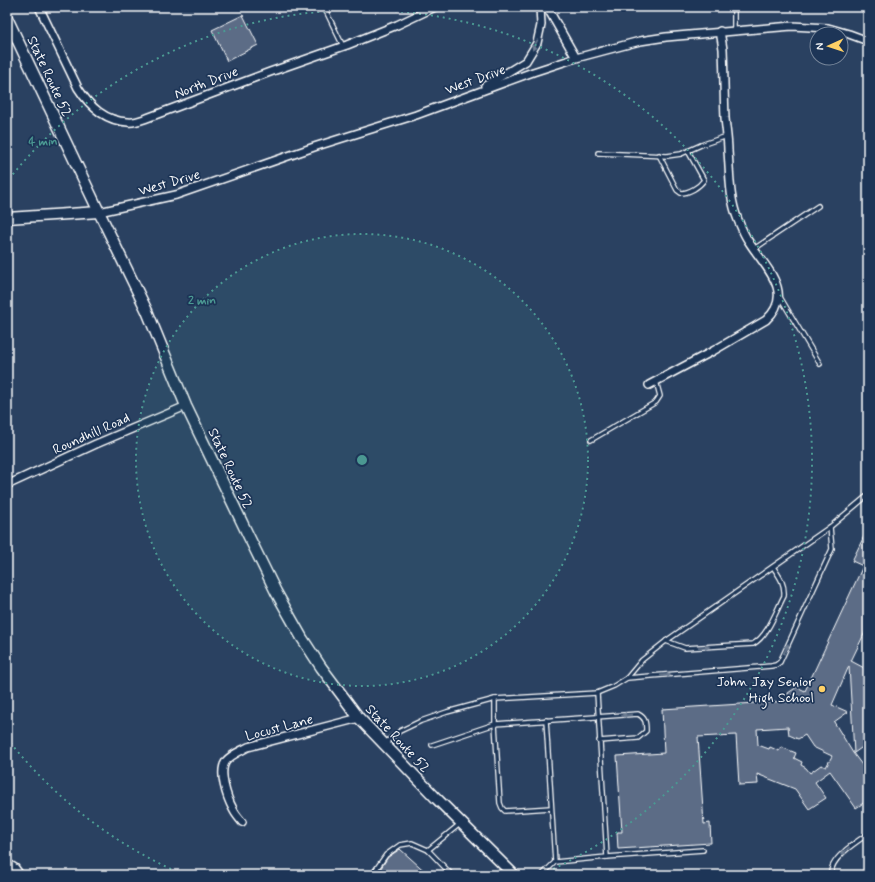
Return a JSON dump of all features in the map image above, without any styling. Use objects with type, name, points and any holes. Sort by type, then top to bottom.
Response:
[{"type":"main road","name":"State Route 52","points":[[7,18],[147,311],[186,406],[276,592],[321,667],[359,718],[462,823],[508,873]]},
{"type":"main road","points":[[7,218],[99,212]]},
{"type":"street","name":"North Drive","points":[[39,7],[84,98],[92,107],[107,117],[114,120],[129,122],[147,118],[343,46],[397,25],[435,7]]},
{"type":"street","points":[[470,95],[526,61],[537,43],[541,26],[540,7]]},
{"type":"street","points":[[547,7],[576,58]]},
{"type":"street","name":"West Drive","points":[[99,212],[176,195],[470,95],[533,72],[576,58],[640,41],[720,31],[792,26],[828,28],[868,41]]},
{"type":"street","points":[[649,385],[713,351],[766,320],[774,313],[777,306],[779,296],[776,284],[766,265],[754,249],[741,227],[733,206],[729,180],[723,49],[720,31]]},
{"type":"street","name":"Roundhill Road","points":[[7,484],[186,406]]},
{"type":"street","name":"Locust Lane","points":[[242,822],[233,809],[223,780],[223,770],[226,761],[229,758],[248,747],[359,718]]},
{"type":"street","points":[[7,863],[15,868],[20,875]]},
{"type":"lane","points":[[324,7],[343,46]]},
{"type":"lane","points":[[734,7],[734,30]]},
{"type":"lane","points":[[863,7],[868,17]]},
{"type":"lane","points":[[598,153],[659,156],[681,154],[727,136]]},
{"type":"lane","points":[[659,156],[677,190],[681,193],[686,193],[701,185],[704,180],[688,151]]},
{"type":"lane","points":[[754,249],[818,206]]},
{"type":"lane","points":[[779,296],[820,364]]},
{"type":"lane","points":[[591,440],[656,402],[660,396],[656,381]]},
{"type":"lane","points":[[384,744],[400,731],[422,721],[453,710],[494,699],[597,693],[614,686],[627,678],[642,660],[666,641],[830,527],[868,495]]},
{"type":"lane","points":[[627,678],[776,665],[780,662],[832,549],[830,527]]},
{"type":"lane","points":[[666,641],[685,648],[753,644],[759,641],[764,635],[784,596],[783,583],[773,567]]},
{"type":"lane","points":[[597,693],[607,858]]},
{"type":"lane","points":[[494,699],[500,803],[502,808],[505,811],[551,808]]},
{"type":"lane","points":[[432,745],[495,724],[638,714],[645,720],[646,731],[638,738],[599,742]]},
{"type":"lane","points":[[546,720],[555,862]]},
{"type":"lane","points":[[428,850],[462,823]]},
{"type":"lane","points":[[831,875],[831,870],[836,859],[868,834]]},
{"type":"lane","points":[[372,875],[386,855],[400,845],[412,843],[428,850],[452,875]]},
{"type":"lane","points":[[542,875],[555,862],[703,850]]},
{"type":"building","points":[[243,15],[258,45],[227,61],[212,30]]},
{"type":"building","name":"John Jay Senior High School","points":[[868,528],[868,626],[851,661],[868,670],[868,691],[866,694],[868,743],[854,753],[849,666],[832,705],[848,712],[834,722],[853,753],[868,773],[868,800],[856,808],[830,771],[815,782],[826,798],[809,809],[795,789],[757,774],[758,784],[739,785],[736,735],[698,737],[704,824],[710,823],[711,843],[618,849],[617,832],[622,832],[617,756],[664,753],[662,709],[788,701],[788,693],[797,687],[805,691],[863,566],[852,561]],"holes":[[[788,727],[789,735],[798,739],[805,735],[813,747],[832,756],[826,767],[821,765],[810,773],[801,765],[802,762],[794,758],[796,753],[781,747],[779,751],[770,747],[769,749],[758,745],[757,729]]]},
{"type":"building","points":[[400,849],[429,875],[382,875],[379,871],[388,857]]},
{"type":"place","name":"John Jay Senior High School","points":[[822,689]]}]
